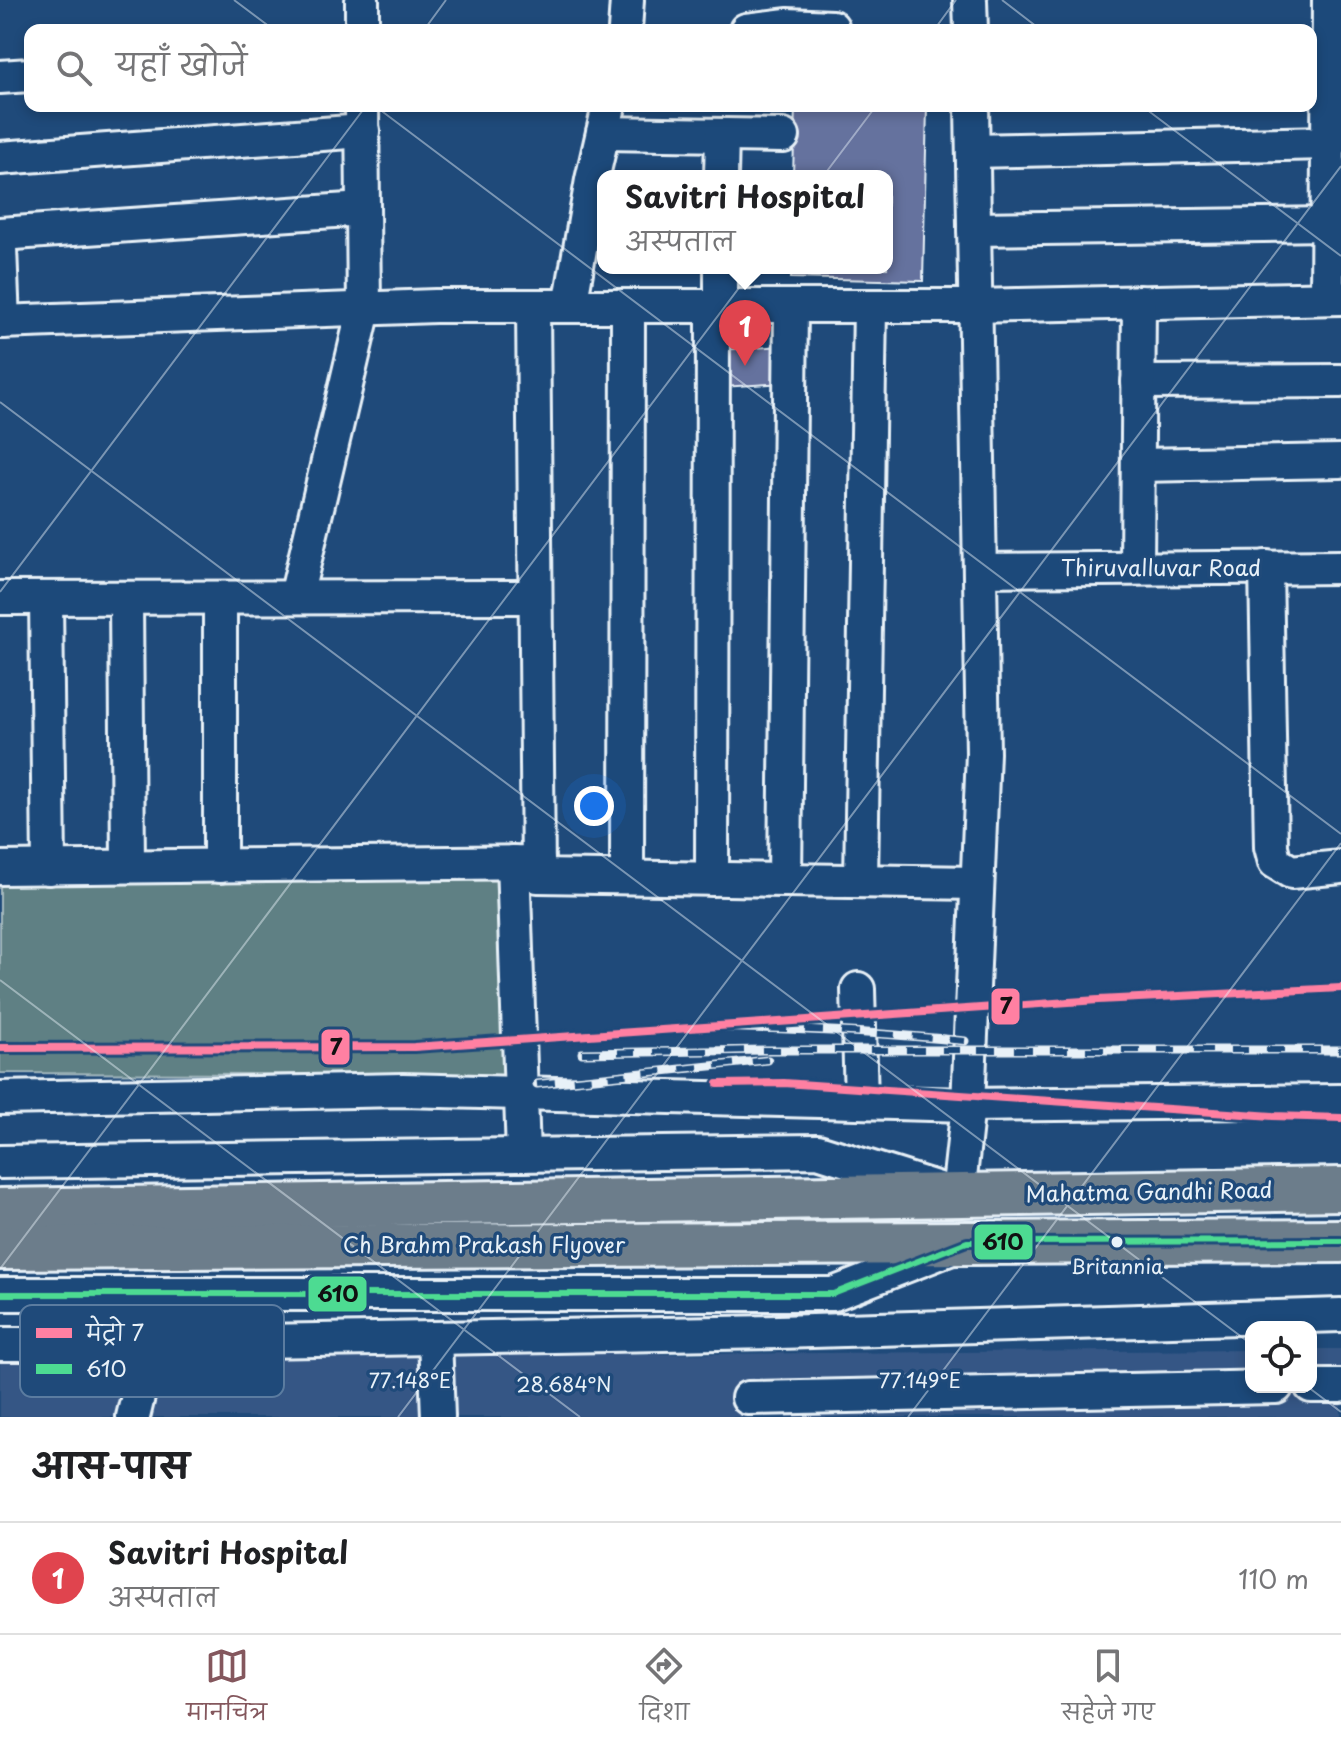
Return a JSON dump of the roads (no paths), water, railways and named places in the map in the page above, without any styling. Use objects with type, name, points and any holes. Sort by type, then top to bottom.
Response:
[{"type":"main road","name":"Mahatma Gandhi Road","points":[[958,1195],[1341,1189]]},
{"type":"main road","name":"Ch Brahm Prakash Flyover","points":[[0,1210],[958,1195]]},
{"type":"main road","points":[[967,1242],[1341,1241]]},
{"type":"main road","name":"Ch Brahm Prakash Flyover","points":[[0,1248],[967,1242]]},
{"type":"street","points":[[362,0],[362,24]]},
{"type":"street","points":[[625,24],[627,0]]},
{"type":"street","points":[[970,0],[971,24]]},
{"type":"street","points":[[0,248],[1,322],[364,309],[975,306],[1334,298],[1328,224],[1328,143],[1320,68],[1329,0]]},
{"type":"street","points":[[0,77],[24,75]]},
{"type":"street","points":[[0,1162],[818,1151],[958,1195],[968,1105],[983,753],[972,112]]},
{"type":"street","points":[[0,158],[362,118],[364,309],[296,597]]},
{"type":"street","points":[[570,306],[606,119],[722,135],[783,136]]},
{"type":"street","points":[[721,170],[722,135]]},
{"type":"street","points":[[973,151],[1328,143]]},
{"type":"street","points":[[0,234],[363,209]]},
{"type":"street","points":[[974,229],[1328,224]]},
{"type":"street","points":[[712,879],[717,306],[720,274]]},
{"type":"street","points":[[1137,568],[1139,302]]},
{"type":"street","points":[[523,1155],[521,1092],[525,862],[535,597],[533,306]]},
{"type":"street","points":[[627,877],[628,306]]},
{"type":"street","points":[[785,880],[791,306]]},
{"type":"street","points":[[861,881],[870,306]]},
{"type":"street","points":[[1138,382],[1341,381]]},
{"type":"street","points":[[1138,465],[1341,461]]},
{"type":"street","points":[[1266,567],[1271,847],[1275,862],[1291,872],[1341,867]]},
{"type":"street","name":"Thiruvalluvar Road","points":[[980,570],[1341,567]]},
{"type":"street","points":[[0,598],[535,597]]},
{"type":"street","points":[[46,598],[49,868]]},
{"type":"street","points":[[126,598],[128,866]]},
{"type":"street","points":[[220,598],[220,866]]},
{"type":"street","points":[[0,868],[525,862],[538,876],[977,883]]},
{"type":"street","points":[[858,989],[861,1102]]},
{"type":"street","points":[[0,1098],[403,1090],[968,1105],[1341,1101]]},
{"type":"street","points":[[0,1294],[833,1294],[967,1242]]},
{"type":"street","points":[[56,1294],[64,1305]]},
{"type":"street","points":[[661,1294],[665,1334]]},
{"type":"street","points":[[284,1341],[665,1334],[1341,1315]]},
{"type":"street","points":[[435,1338],[438,1417]]},
{"type":"street","points":[[1317,1386],[1341,1386]]},
{"type":"street","points":[[748,1398],[1245,1388]]},
{"type":"street","points":[[133,1417],[138,1397]]},
{"type":"railway","points":[[697,1027],[831,1031],[965,1041]]},
{"type":"railway","points":[[582,1053],[1341,1050]]},
{"type":"railway","points":[[537,1084],[768,1060]]},
{"type":"metro line","name":"7","points":[[0,1048],[414,1047],[1098,1000],[1341,988]]},
{"type":"metro line","name":"7","points":[[718,1084],[784,1083],[1341,1118]]},
{"type":"place","name":"Savitri Hospital","points":[[745,366]]},
{"type":"place","name":"Britannia","points":[[1117,1242]]}]
